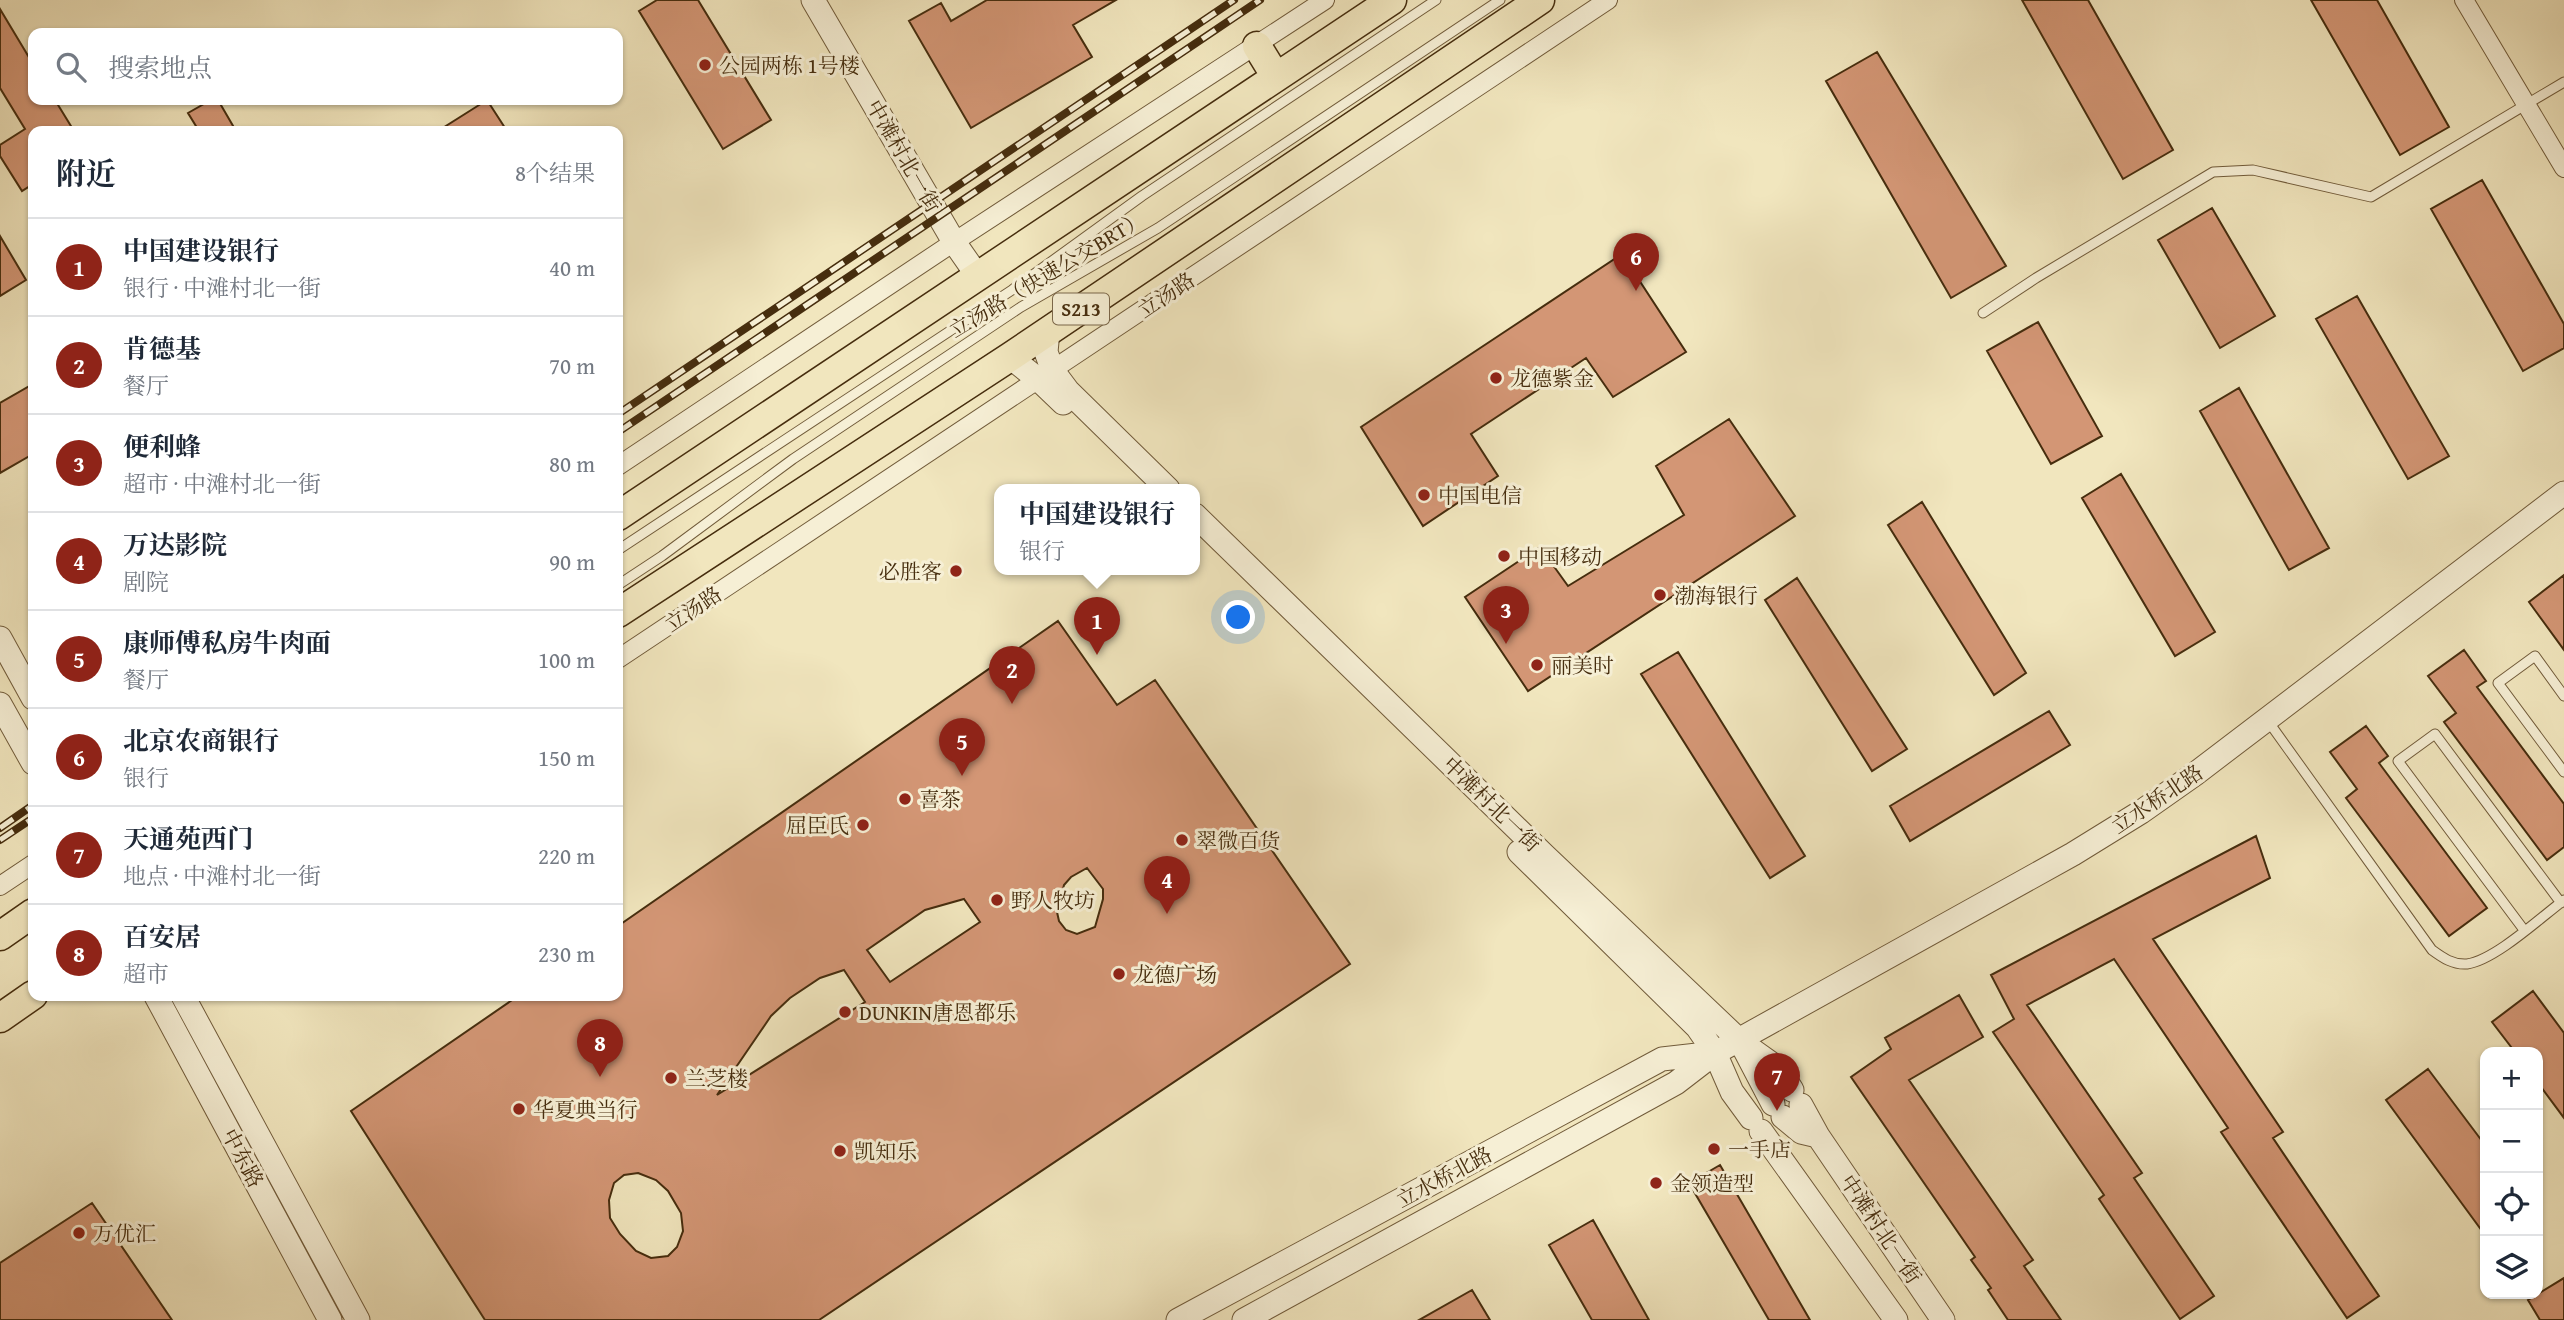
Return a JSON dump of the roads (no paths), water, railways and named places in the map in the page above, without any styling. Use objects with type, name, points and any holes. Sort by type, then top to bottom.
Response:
[{"type":"main road","points":[[623,513],[1392,0]]},
{"type":"main road","name":"立汤路","points":[[623,610],[1010,357],[1541,0]]},
{"type":"main road","points":[[1257,46],[1276,77]]},
{"type":"main road","points":[[0,936],[28,916]]},
{"type":"main road","points":[[0,1018],[28,998]]},
{"type":"street","name":"中滩村北一街","points":[[813,0],[954,242],[977,275]]},
{"type":"street","points":[[623,463],[1325,0]]},
{"type":"street","name":"立汤路","points":[[623,656],[1608,0]]},
{"type":"street","points":[[2464,0],[2564,168]]},
{"type":"street","points":[[1048,331],[1046,375],[1145,484]]},
{"type":"street","points":[[1010,357],[1046,375],[1068,391],[1163,484]]},
{"type":"street","name":"立水桥北路","points":[[1244,1320],[1676,1083],[1715,1054],[2073,854],[2163,797],[2562,499]]},
{"type":"street","name":"中滩村北一街","points":[[1200,520],[1524,836],[1740,1041],[1779,1069],[1787,1104],[1818,1136],[1943,1320]]},
{"type":"street","name":"中滩村北一街","points":[[1200,538],[1697,1027],[1715,1054],[1732,1093],[1896,1320]]},
{"type":"street","points":[[0,638],[28,689]]},
{"type":"street","points":[[0,704],[28,754]]},
{"type":"street","points":[[0,886],[28,867]]},
{"type":"street","name":"中东路","points":[[159,1001],[330,1320]]},
{"type":"street","name":"中东路","points":[[186,1001],[358,1320]]},
{"type":"street","name":"立水桥北路","points":[[1178,1320],[1662,1059],[1715,1054]]},
{"type":"lane","name":"立汤路（快速公交BRT）","points":[[623,547],[967,321],[1142,196],[1436,0]]},
{"type":"lane","name":"立汤路（快速公交BRT）","points":[[623,583],[793,458],[986,329],[1158,228],[1500,0]]},
{"type":"lane","points":[[1983,313],[2036,278],[2213,172],[2253,170],[2371,197],[2564,82]]},
{"type":"lane","points":[[2564,696],[2535,656],[2498,682],[2564,772]]},
{"type":"lane","points":[[2267,720],[2432,950],[2448,962],[2466,964],[2488,958],[2562,901],[2435,734],[2398,761],[2524,930]]},
{"type":"railway","points":[[623,411],[1234,0]]},
{"type":"railway","points":[[623,429],[1260,0]]},
{"type":"railway","points":[[0,828],[28,808]]},
{"type":"railway","points":[[0,840],[28,821]]},
{"type":"place","name":"公园两栋 1号楼","points":[[705,65]]},
{"type":"place","name":"北京农商银行","points":[[1636,291]]},
{"type":"place","name":"龙德紫金","points":[[1496,378]]},
{"type":"place","name":"中国电信","points":[[1424,495]]},
{"type":"place","name":"中国移动","points":[[1504,556]]},
{"type":"place","name":"必胜客","points":[[956,571]]},
{"type":"place","name":"渤海银行","points":[[1660,595]]},
{"type":"place","name":"便利蜂","points":[[1506,644]]},
{"type":"place","name":"中国建设银行","points":[[1097,655]]},
{"type":"place","name":"丽美时","points":[[1537,665]]},
{"type":"place","name":"肯德基","points":[[1012,704]]},
{"type":"place","name":"康师傅私房牛肉面","points":[[962,776]]},
{"type":"place","name":"喜茶","points":[[905,799]]},
{"type":"place","name":"屈臣氏","points":[[863,825]]},
{"type":"place","name":"翠微百货","points":[[1182,840]]},
{"type":"place","name":"野人牧坊","points":[[997,900]]},
{"type":"place","name":"万达影院","points":[[1167,914]]},
{"type":"place","name":"龙德广场","points":[[1119,974]]},
{"type":"place","name":"DUNKIN唐恩都乐","points":[[845,1012]]},
{"type":"place","name":"百安居","points":[[600,1077]]},
{"type":"place","name":"兰芝楼","points":[[671,1078]]},
{"type":"place","name":"华夏典当行","points":[[519,1109]]},
{"type":"place","name":"天通苑西门","points":[[1777,1111]]},
{"type":"place","name":"一手店","points":[[1714,1149]]},
{"type":"place","name":"凯知乐","points":[[840,1151]]},
{"type":"place","name":"金领造型","points":[[1656,1183]]},
{"type":"place","name":"万优汇","points":[[79,1233]]}]
